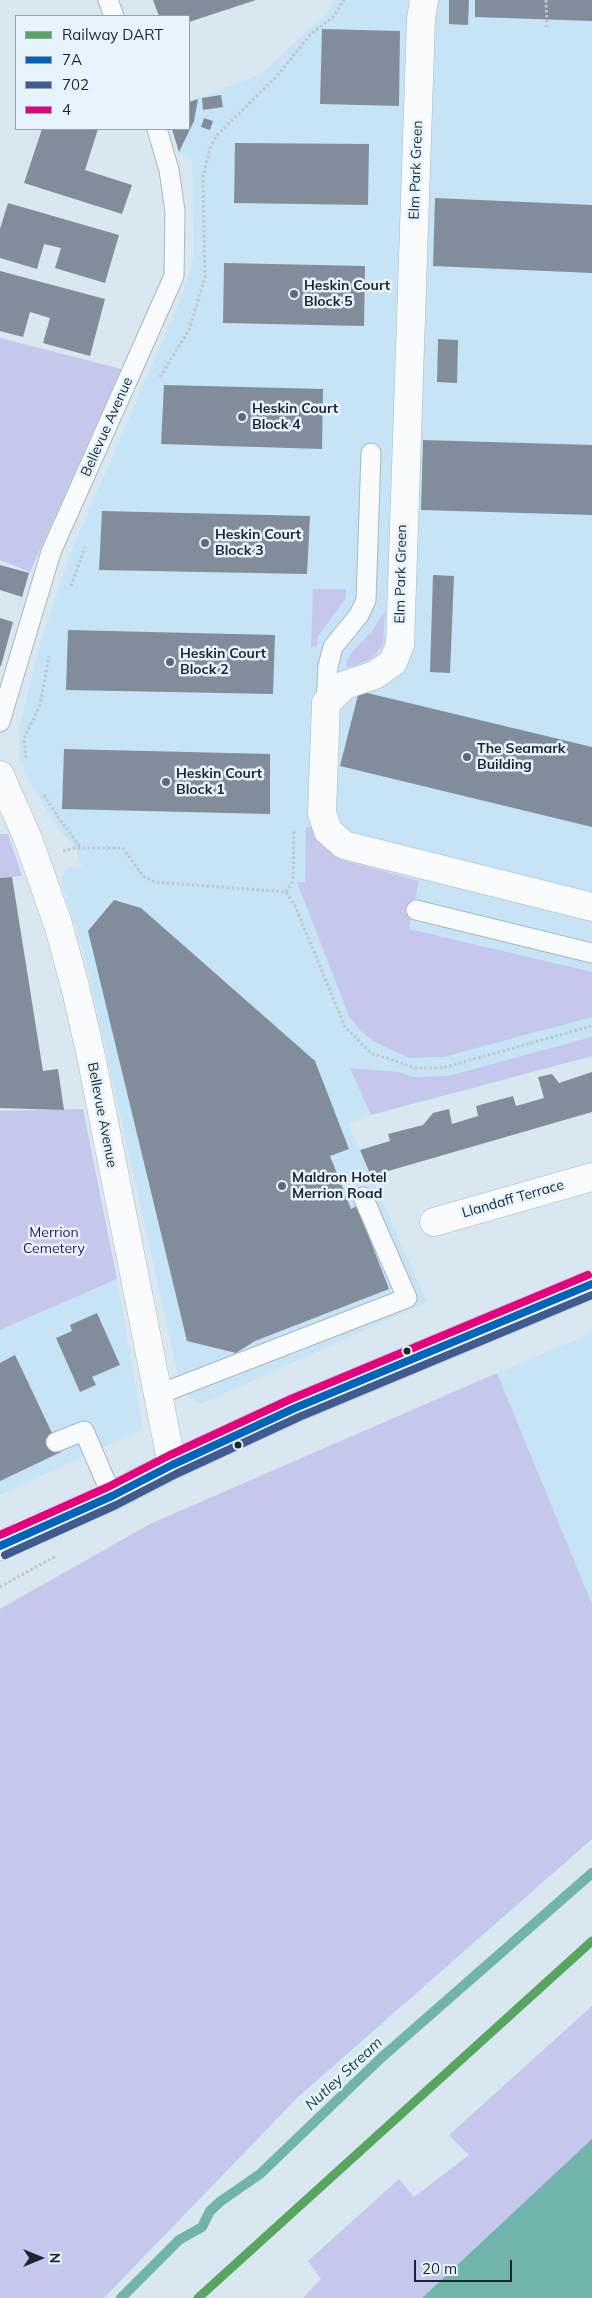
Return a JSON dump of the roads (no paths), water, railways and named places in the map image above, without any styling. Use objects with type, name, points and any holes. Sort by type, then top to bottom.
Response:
[{"type":"street","name":"Elm Park Green","points":[[326,703],[345,685],[375,674],[393,662],[400,644],[421,20],[424,0]]},
{"type":"street","points":[[326,703],[322,813],[328,831],[344,845],[592,907]]},
{"type":"street","name":"Bellevue Avenue","points":[[0,775],[28,839],[33,858],[58,924],[85,1030],[172,1465]]},
{"type":"street","name":"Llandaff Terrace","points":[[434,1222],[592,1176]]},
{"type":"street","points":[[0,1546],[23,1534],[112,1496],[172,1465],[387,1368],[590,1290]]},
{"type":"lane","points":[[108,0],[114,15]]},
{"type":"lane","name":"Bellevue Avenue","points":[[0,722],[51,552],[174,276],[175,211],[169,170],[157,130]]},
{"type":"lane","points":[[326,703],[328,666],[333,647],[359,615],[366,600],[371,453]]},
{"type":"lane","points":[[416,910],[592,953]]},
{"type":"lane","points":[[157,1396],[407,1298],[363,1197]]},
{"type":"lane","points":[[56,1442],[84,1431],[112,1496]]},
{"type":"waterway","name":"Nutley Stream","points":[[121,2298],[179,2240],[202,2227],[210,2211],[221,2201],[260,2174],[381,2058],[592,1873]]},
{"type":"rail line","name":"DART","points":[[198,2298],[592,1941]]},
{"type":"place","name":"Heskin Court Block 5","points":[[294,294]]},
{"type":"place","name":"Heskin Court Block 4","points":[[242,417]]},
{"type":"place","name":"Heskin Court Block 3","points":[[205,543]]},
{"type":"place","name":"Heskin Court Block 2","points":[[170,662]]},
{"type":"place","name":"The Seamark Building","points":[[467,757]]},
{"type":"place","name":"Heskin Court Block 1","points":[[166,782]]},
{"type":"place","name":"Maldron Hotel Merrion Road","points":[[282,1186]]},
{"type":"park label","name":"Merrion Cemetery","points":[[54,1242]]}]
